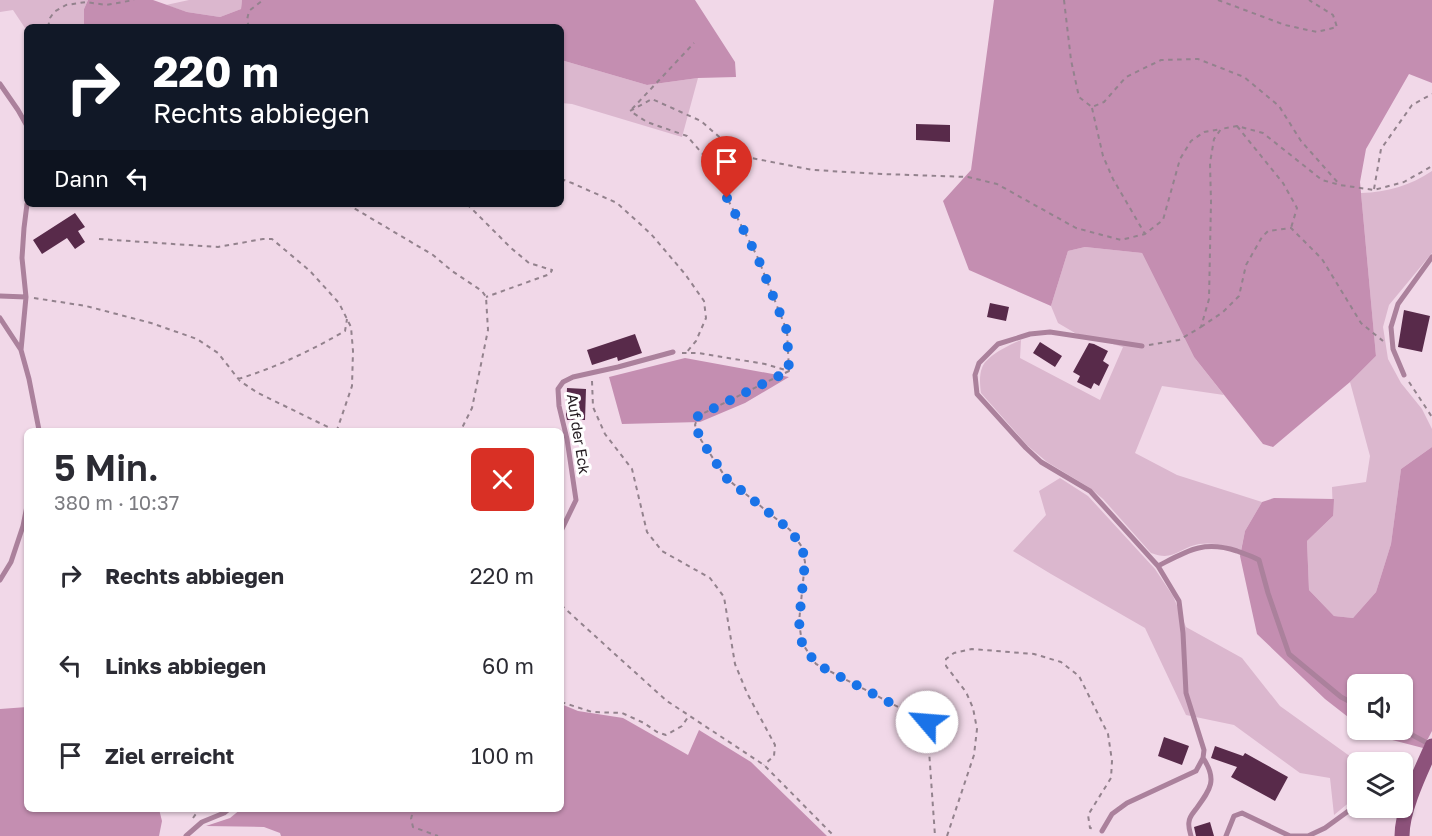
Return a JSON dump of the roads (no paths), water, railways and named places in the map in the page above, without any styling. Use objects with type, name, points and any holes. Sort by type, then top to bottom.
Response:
[{"type":"street","points":[[1413,778],[1432,746]]},
{"type":"street","points":[[1402,836],[1404,818]]},
{"type":"lane","points":[[0,84],[24,121]]},
{"type":"lane","points":[[21,350],[26,297],[22,258],[27,207]]},
{"type":"lane","points":[[1404,375],[1393,349],[1391,327],[1398,304],[1432,257]]},
{"type":"lane","points":[[0,296],[26,297]]},
{"type":"lane","points":[[0,318],[21,350],[39,428]]},
{"type":"lane","points":[[1102,831],[1112,814],[1127,803],[1197,771],[1203,758],[1204,750],[1186,693],[1179,602],[1158,566],[1090,491],[1041,462],[977,394],[975,375],[980,363],[998,344],[1030,334],[1050,332],[1142,346]]},
{"type":"lane","name":"Auf der Eck","points":[[564,525],[576,500],[558,389],[563,382],[573,377],[673,352]]},
{"type":"lane","points":[[0,579],[11,562],[24,521]]},
{"type":"lane","points":[[1158,566],[1189,550],[1201,547],[1223,546],[1259,560],[1289,654],[1347,700]]},
{"type":"lane","points":[[1413,736],[1432,746]]},
{"type":"lane","points":[[1191,836],[1189,822],[1192,814],[1208,793],[1212,781],[1209,767],[1203,758]]},
{"type":"lane","points":[[186,836],[202,822],[226,812]]},
{"type":"lane","points":[[1226,836],[1234,816],[1242,813],[1290,836],[1308,836],[1326,828],[1347,812]]}]
